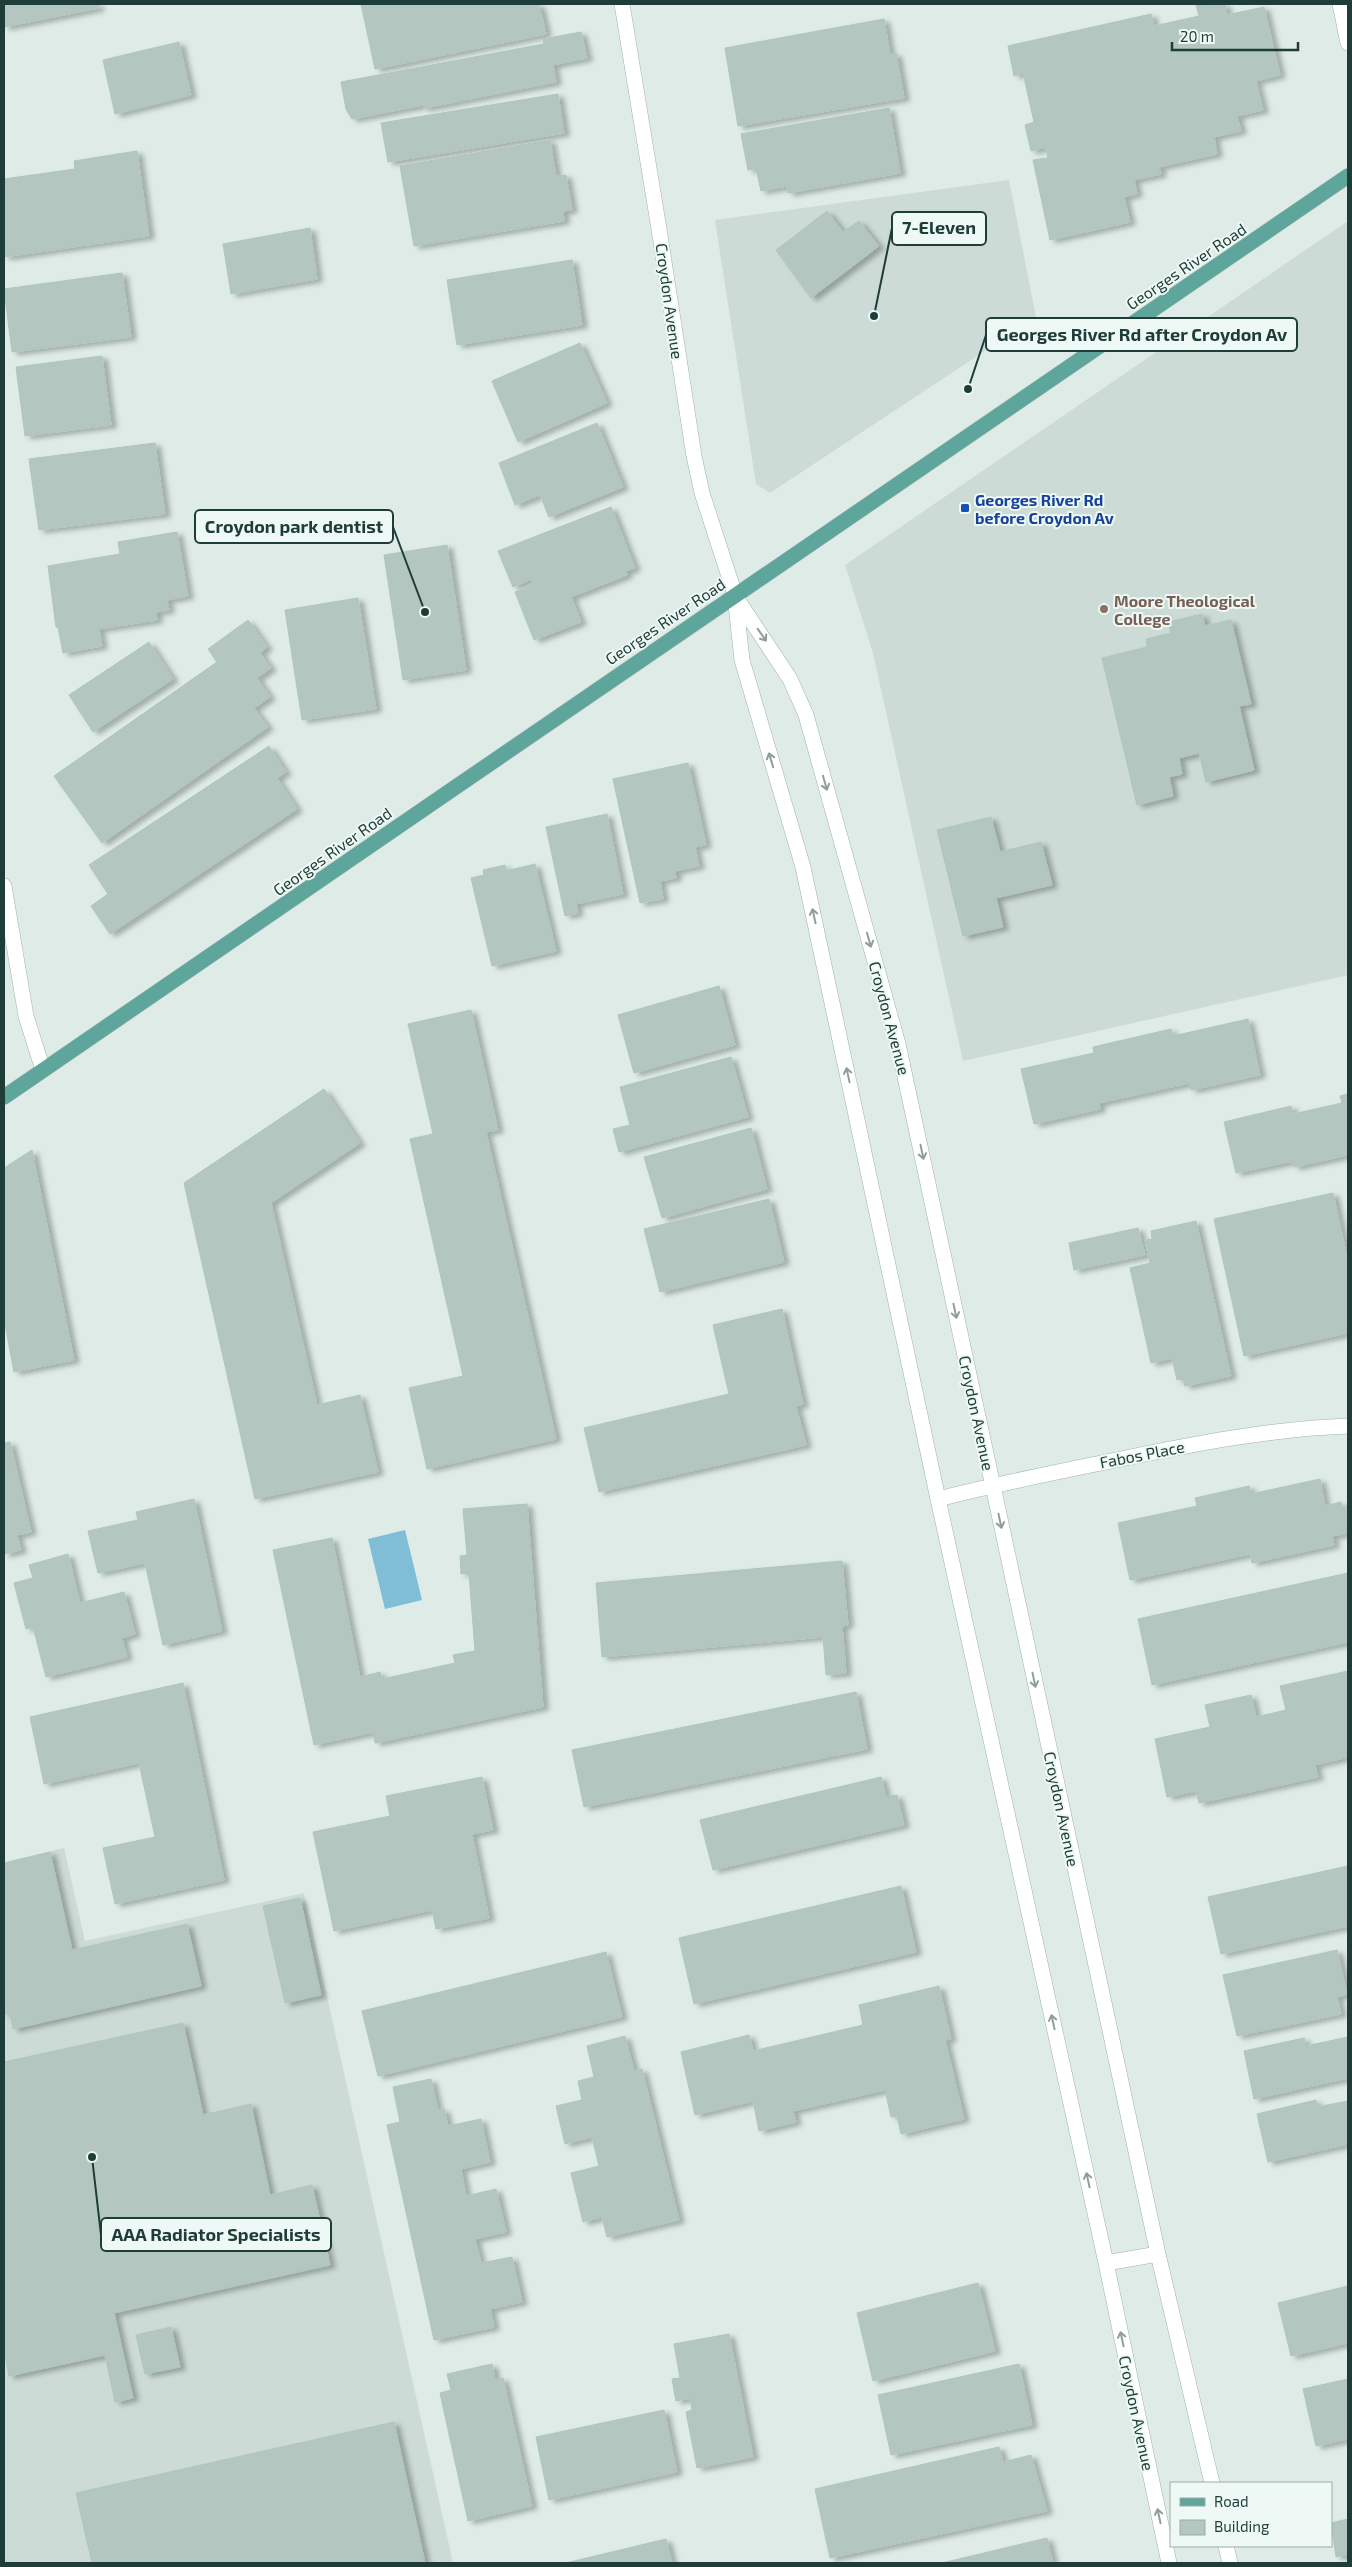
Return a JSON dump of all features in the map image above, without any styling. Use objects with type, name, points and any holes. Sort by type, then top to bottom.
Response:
[{"type":"main road","name":"Georges River Road","points":[[4,1097],[735,594],[1348,176]]},
{"type":"street","name":"Croydon Avenue","points":[[622,4],[660,229],[694,456],[702,493],[735,594],[742,660],[803,866],[938,1499],[1106,2263],[1169,2563]]},
{"type":"street","points":[[1340,4],[1348,43]]},
{"type":"street","name":"Croydon Avenue","points":[[735,594],[790,678],[806,715],[898,1044],[1158,2254],[1212,2482]]},
{"type":"street","points":[[4,886],[26,1016],[43,1070]]},
{"type":"street","name":"Fabos Place","points":[[938,1499],[992,1485],[1214,1440],[1296,1428],[1348,1426]]},
{"type":"street","points":[[1106,2263],[1158,2254]]},
{"type":"street","points":[[1226,2547],[1230,2563]]},
{"type":"shaded area","points":[[1009,180],[1036,317],[770,493],[756,484],[715,220]]},
{"type":"shaded area","name":"Moore Theological College","points":[[1348,221],[1348,975],[963,1061],[873,653],[845,565]]},
{"type":"shaded area","points":[[64,1848],[85,1941],[304,1893],[453,2563],[4,2563],[4,1863]]},
{"type":"water","points":[[405,1530],[422,1600],[385,1609],[368,1539]]},
{"type":"building","points":[[4,4],[98,4],[99,8],[4,27]]},
{"type":"building","points":[[361,4],[539,4],[546,34],[375,69]]},
{"type":"building","points":[[1225,4],[1227,15],[1264,7],[1280,75],[1256,81],[1263,110],[1237,116],[1241,131],[1214,137],[1217,154],[1159,167],[1161,174],[1134,180],[1137,194],[1124,197],[1130,222],[1050,240],[1033,160],[1048,158],[1046,147],[1031,151],[1025,125],[1034,122],[1023,73],[1014,76],[1008,46],[1151,14],[1154,26],[1199,16],[1196,5]]},
{"type":"building","points":[[884,19],[890,55],[896,53],[904,98],[738,126],[725,48]]},
{"type":"building","points":[[581,32],[587,58],[553,65],[556,82],[424,108],[423,105],[352,119],[346,109],[341,82],[544,44],[543,39]]},
{"type":"building","points":[[179,42],[191,95],[115,114],[103,60]]},
{"type":"building","points":[[558,94],[564,133],[388,162],[381,123]]},
{"type":"building","points":[[889,108],[900,173],[788,193],[787,186],[761,191],[756,168],[748,170],[741,134]]},
{"type":"building","points":[[550,140],[556,176],[566,175],[572,210],[563,211],[564,221],[414,246],[400,166]]},
{"type":"building","points":[[137,151],[149,236],[4,257],[4,179],[75,169],[74,161]]},
{"type":"building","points":[[827,211],[843,232],[859,221],[879,246],[811,298],[776,250]]},
{"type":"building","points":[[310,228],[317,279],[231,294],[223,244]]},
{"type":"building","points":[[572,260],[582,325],[457,345],[447,280]]},
{"type":"building","points":[[122,273],[131,337],[12,352],[4,289]]},
{"type":"building","points":[[580,343],[607,403],[518,442],[492,381]]},
{"type":"building","points":[[102,356],[111,425],[25,436],[16,367]]},
{"type":"building","points":[[597,423],[623,487],[549,517],[540,495],[515,505],[499,463]]},
{"type":"building","points":[[155,443],[165,514],[39,530],[29,459]]},
{"type":"building","points":[[611,507],[635,568],[626,571],[627,575],[571,597],[581,622],[534,640],[515,592],[533,585],[532,579],[513,587],[498,551]]},
{"type":"building","points":[[177,532],[188,596],[167,600],[169,610],[156,612],[157,620],[99,629],[102,646],[63,653],[58,627],[56,627],[48,566],[120,554],[118,542]]},
{"type":"building","points":[[447,545],[466,670],[403,680],[384,555]]},
{"type":"building","points":[[358,598],[376,709],[302,720],[285,610]]},
{"type":"building","points":[[1202,614],[1205,626],[1231,620],[1251,704],[1239,706],[1254,770],[1206,782],[1199,753],[1179,758],[1182,774],[1169,777],[1173,796],[1137,805],[1102,658],[1147,647],[1146,639],[1171,633],[1168,622]]},
{"type":"building","points":[[248,620],[267,647],[260,653],[271,668],[257,678],[270,697],[254,708],[268,727],[102,843],[54,776],[217,662],[208,649]]},
{"type":"building","points":[[149,642],[173,679],[93,732],[69,695]]},
{"type":"building","points":[[269,746],[286,772],[277,778],[297,809],[110,934],[91,906],[108,894],[89,865]]},
{"type":"building","points":[[688,763],[706,845],[695,847],[699,866],[675,871],[676,878],[660,881],[663,899],[640,903],[613,779]]},
{"type":"building","points":[[607,814],[623,894],[576,904],[578,913],[565,916],[546,827]]},
{"type":"building","points":[[991,817],[1000,852],[1041,842],[1052,885],[996,898],[1003,927],[963,936],[937,830]]},
{"type":"building","points":[[535,864],[556,951],[492,966],[471,878],[484,875],[483,870],[505,865],[506,871]]},
{"type":"building","points":[[719,986],[735,1045],[634,1073],[618,1015]]},
{"type":"building","points":[[471,1010],[498,1130],[486,1132],[556,1439],[427,1469],[409,1388],[463,1376],[410,1139],[433,1134],[408,1024]]},
{"type":"building","points":[[1248,1019],[1260,1075],[1191,1090],[1190,1083],[1099,1103],[1100,1109],[1034,1124],[1021,1069],[1094,1053],[1093,1047],[1171,1029],[1173,1036]]},
{"type":"building","points":[[731,1057],[748,1117],[619,1152],[613,1129],[630,1125],[620,1087]]},
{"type":"building","points":[[324,1089],[360,1143],[271,1203],[317,1405],[360,1395],[378,1472],[255,1499],[184,1183]]},
{"type":"building","points":[[1348,1094],[1348,1155],[1294,1167],[1293,1161],[1236,1173],[1224,1122],[1291,1106],[1293,1114],[1342,1103],[1340,1096]]},
{"type":"building","points":[[751,1128],[767,1189],[662,1218],[644,1157]]},
{"type":"building","points":[[32,1150],[74,1360],[14,1372],[4,1319],[4,1168]]},
{"type":"building","points":[[1333,1193],[1348,1262],[1348,1333],[1244,1356],[1214,1219]]},
{"type":"building","points":[[769,1199],[784,1262],[660,1292],[644,1229]]},
{"type":"building","points":[[1196,1221],[1231,1376],[1185,1386],[1183,1379],[1177,1380],[1172,1358],[1151,1363],[1130,1268],[1150,1263],[1145,1240],[1152,1239],[1151,1231]]},
{"type":"building","points":[[1138,1228],[1145,1255],[1074,1270],[1069,1243]]},
{"type":"building","points":[[782,1309],[803,1404],[796,1406],[806,1445],[599,1492],[584,1428],[729,1394],[713,1325]]},
{"type":"building","points":[[10,1442],[31,1532],[17,1535],[21,1550],[4,1554],[4,1443]]},
{"type":"building","points":[[1320,1479],[1325,1506],[1341,1502],[1342,1508],[1348,1506],[1348,1533],[1332,1536],[1334,1545],[1252,1563],[1250,1554],[1130,1580],[1118,1523],[1197,1506],[1195,1498],[1249,1486],[1251,1494]]},
{"type":"building","points":[[194,1499],[222,1631],[163,1645],[145,1563],[98,1573],[88,1531],[138,1520],[136,1512]]},
{"type":"building","points":[[527,1504],[543,1707],[375,1743],[373,1732],[314,1745],[273,1550],[332,1538],[360,1677],[380,1672],[382,1679],[455,1663],[453,1655],[475,1651],[469,1573],[461,1574],[460,1556],[467,1555],[463,1509]]},
{"type":"building","points":[[68,1554],[80,1603],[124,1592],[135,1634],[122,1638],[127,1657],[46,1677],[33,1627],[26,1629],[14,1583],[33,1578],[29,1565]]},
{"type":"building","points":[[842,1561],[848,1625],[842,1626],[846,1673],[826,1675],[823,1637],[602,1657],[596,1583]]},
{"type":"building","points":[[1348,1573],[1348,1642],[1152,1685],[1138,1619]]},
{"type":"building","points":[[1348,1671],[1348,1757],[1315,1765],[1318,1777],[1199,1803],[1196,1791],[1167,1797],[1155,1739],[1210,1727],[1205,1705],[1251,1695],[1256,1717],[1286,1710],[1280,1686]]},
{"type":"building","points":[[183,1683],[224,1880],[115,1904],[103,1848],[155,1837],[139,1763],[44,1784],[30,1717]]},
{"type":"building","points":[[856,1692],[867,1749],[584,1807],[572,1750]]},
{"type":"building","points":[[482,1777],[493,1830],[472,1834],[489,1918],[436,1929],[432,1910],[334,1931],[313,1832],[390,1816],[386,1796]]},
{"type":"building","points":[[881,1777],[886,1797],[897,1795],[904,1825],[713,1870],[700,1820]]},
{"type":"building","points":[[50,1852],[72,1950],[187,1924],[201,1986],[13,2029],[10,2013],[4,2014],[4,1863]]},
{"type":"building","points":[[1348,1866],[1348,1926],[1221,1954],[1208,1897]]},
{"type":"building","points":[[901,1886],[916,1952],[694,2004],[679,1938]]},
{"type":"building","points":[[300,1898],[321,1995],[285,2003],[263,1906]]},
{"type":"building","points":[[1337,1950],[1347,1994],[1337,1997],[1341,2014],[1237,2036],[1223,1975]]},
{"type":"building","points":[[606,1952],[622,2017],[378,2076],[362,2011]]},
{"type":"building","points":[[939,1986],[951,2039],[945,2040],[964,2119],[901,2134],[897,2116],[891,2117],[885,2090],[793,2111],[796,2122],[759,2131],[753,2101],[695,2115],[681,2052],[749,2035],[753,2051],[863,2025],[859,2005]]},
{"type":"building","points":[[183,2023],[203,2115],[251,2104],[270,2195],[312,2185],[330,2265],[114,2313],[133,2398],[115,2402],[105,2355],[9,2376],[4,2350],[4,2062]]},
{"type":"building","points":[[625,2036],[634,2071],[642,2069],[679,2220],[607,2237],[602,2217],[583,2222],[571,2173],[599,2166],[592,2137],[565,2144],[556,2106],[582,2100],[578,2081],[594,2077],[587,2046]]},
{"type":"building","points":[[1348,2037],[1348,2078],[1254,2099],[1244,2051],[1304,2038],[1306,2046]]},
{"type":"building","points":[[431,2079],[438,2110],[444,2109],[448,2126],[481,2119],[490,2162],[461,2169],[466,2196],[496,2189],[506,2232],[475,2239],[481,2263],[512,2257],[522,2302],[490,2309],[494,2327],[434,2340],[387,2125],[400,2122],[393,2087]]},
{"type":"building","points":[[1316,2100],[1317,2107],[1348,2101],[1348,2144],[1268,2162],[1257,2114]]},
{"type":"building","points":[[978,2283],[995,2351],[873,2381],[857,2313]]},
{"type":"building","points":[[1348,2286],[1348,2343],[1291,2356],[1278,2303]]},
{"type":"building","points":[[171,2327],[180,2367],[145,2374],[136,2335]]},
{"type":"building","points":[[729,2334],[753,2457],[697,2468],[686,2412],[692,2410],[690,2398],[676,2401],[672,2379],[680,2378],[674,2344]]},
{"type":"building","points":[[492,2364],[495,2380],[503,2378],[532,2506],[468,2521],[440,2393],[451,2390],[447,2374]]},
{"type":"building","points":[[1019,2364],[1032,2425],[891,2455],[878,2395]]},
{"type":"building","points":[[1348,2379],[1348,2439],[1316,2446],[1303,2389]]},
{"type":"building","points":[[664,2410],[677,2472],[549,2500],[536,2437]]},
{"type":"building","points":[[394,2422],[425,2563],[92,2563],[76,2493]]},
{"type":"building","points":[[999,2447],[1003,2462],[1031,2455],[1047,2511],[830,2558],[815,2489]]},
{"type":"building","points":[[1348,2519],[1348,2554],[1336,2557],[1332,2523]]},
{"type":"building","points":[[1047,2538],[1053,2563],[942,2563]]},
{"type":"building","points":[[666,2539],[672,2563],[566,2563]]},
{"type":"place","name":"7-Eleven","points":[[874,316]]},
{"type":"place","name":"Georges River Rd after Croydon Av","points":[[968,389]]},
{"type":"place","name":"Georges River Rd before Croydon Av","points":[[965,508]]},
{"type":"place","name":"Moore Theological College","points":[[1104,609]]},
{"type":"place","name":"Croydon park dentist","points":[[425,612]]},
{"type":"place","name":"AAA Radiator Specialists","points":[[92,2157]]}]
